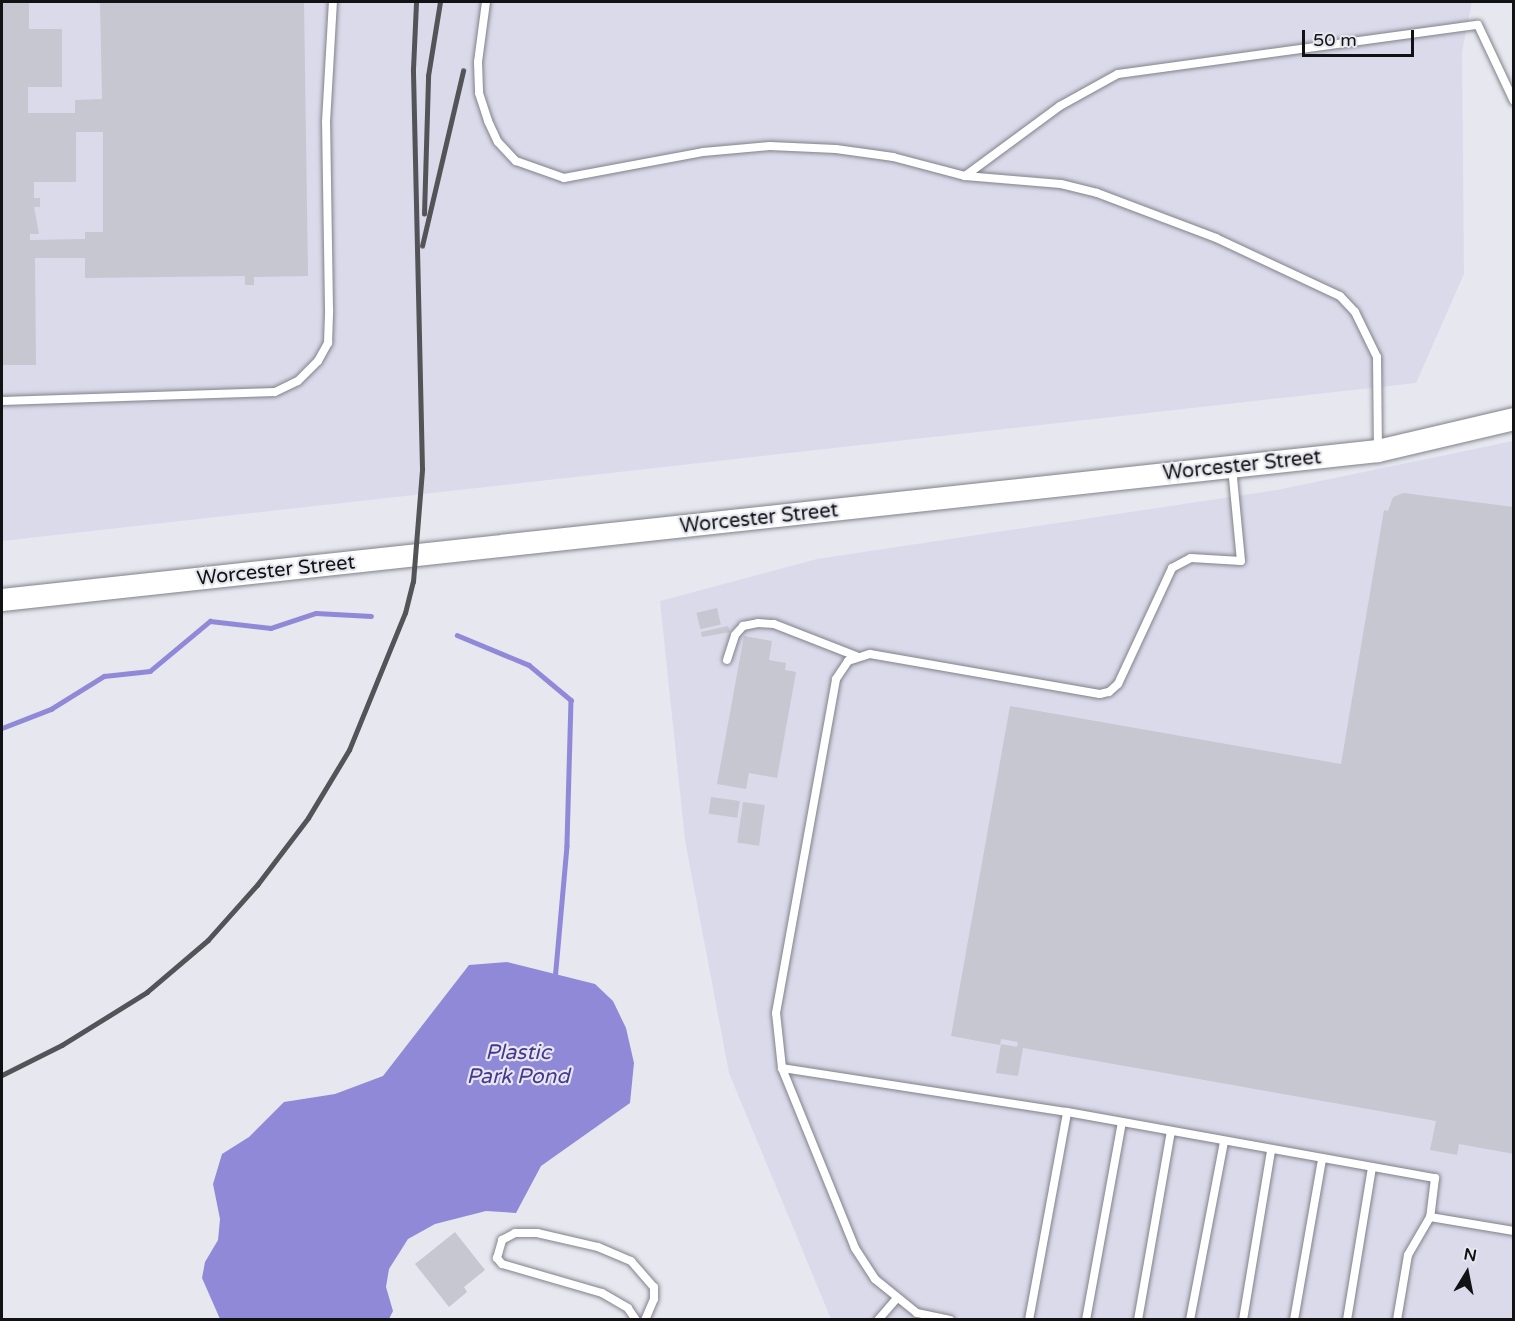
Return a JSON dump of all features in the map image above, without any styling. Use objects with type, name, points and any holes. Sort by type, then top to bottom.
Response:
[{"type":"main road","name":"Worcester Street","points":[[2,600],[1378,451],[1514,419]]},
{"type":"lane","points":[[2,400],[275,392],[298,381],[318,361],[328,343],[331,232],[326,122],[333,2]]},
{"type":"lane","points":[[486,2],[479,31],[479,93],[498,142],[516,161],[535,170],[564,178],[703,152],[770,146],[836,149],[894,157],[965,176],[1061,184],[1097,193],[1216,238],[1340,296],[1355,312],[1377,357],[1378,451]]},
{"type":"lane","points":[[965,176],[1060,106],[1118,74],[1181,63],[1478,25],[1514,101]]},
{"type":"lane","points":[[727,660],[735,635],[743,627],[758,623],[774,624],[856,656],[870,654],[1100,694],[1109,692],[1118,684],[1172,568],[1191,558],[1241,561],[1232,468]]},
{"type":"lane","points":[[856,656],[841,669],[830,699],[776,1013],[782,1068],[855,1248],[875,1279],[917,1313],[950,1320]]},
{"type":"lane","points":[[782,1068],[1067,1112],[1435,1178],[1430,1217],[1408,1255],[1397,1320]]},
{"type":"lane","points":[[1029,1320],[1067,1112]]},
{"type":"lane","points":[[1086,1320],[1122,1122]]},
{"type":"lane","points":[[1138,1320],[1171,1131]]},
{"type":"lane","points":[[1190,1320],[1224,1141]]},
{"type":"lane","points":[[1243,1320],[1271,1150]]},
{"type":"lane","points":[[1294,1320],[1322,1159]]},
{"type":"lane","points":[[1347,1320],[1372,1167]]},
{"type":"lane","points":[[1430,1217],[1514,1231]]},
{"type":"lane","points":[[636,1320],[628,1308],[602,1293],[502,1264],[497,1257],[502,1240],[515,1233],[537,1233],[598,1246],[631,1261],[654,1287],[654,1299],[645,1320]]},
{"type":"lane","points":[[878,1320],[897,1298]]},
{"type":"shaded area","points":[[2,2],[1472,2],[1462,52],[1464,274],[1416,383],[2,541]]},
{"type":"shaded area","points":[[1513,441],[1513,1319],[831,1319],[729,1073],[685,840],[660,601],[817,559],[1277,490]]},
{"type":"water","name":"Plastic Park Pond","points":[[507,962],[595,984],[613,1001],[626,1028],[634,1063],[630,1103],[541,1166],[516,1213],[486,1211],[435,1224],[408,1239],[389,1269],[386,1287],[393,1311],[389,1319],[220,1319],[202,1278],[205,1262],[218,1240],[220,1219],[213,1184],[222,1154],[249,1137],[284,1102],[335,1094],[383,1076],[469,965]]},
{"type":"building","points":[[2,2],[29,2],[29,29],[62,29],[62,87],[28,87],[28,113],[75,113],[75,100],[102,99],[100,2],[304,2],[308,276],[254,277],[254,285],[245,285],[245,276],[85,278],[85,258],[35,258],[36,365],[2,365]],"holes":[[[76,132],[103,132],[103,232],[85,232],[85,239],[30,240],[30,234],[39,234],[34,207],[40,207],[40,198],[34,198],[34,182],[76,182]]]},
{"type":"building","points":[[1403,493],[1514,507],[1514,1154],[1459,1144],[1457,1155],[1430,1150],[1436,1121],[1023,1048],[1018,1076],[996,1073],[1001,1044],[1017,1047],[1018,1042],[1001,1039],[1000,1045],[951,1036],[1010,706],[1341,764],[1384,510],[1388,511],[1393,497]]},
{"type":"building","points":[[717,608],[721,625],[700,629],[697,613]]},
{"type":"building","points":[[728,626],[730,632],[702,637],[701,632]]},
{"type":"building","points":[[744,636],[772,641],[769,660],[786,663],[785,670],[796,672],[777,778],[749,773],[746,789],[717,784]]},
{"type":"building","points":[[711,797],[740,801],[737,818],[709,814]]},
{"type":"building","points":[[743,802],[765,805],[759,846],[737,843]]},
{"type":"building","points":[[455,1232],[485,1270],[464,1287],[467,1292],[449,1307],[415,1264]]},
{"type":"waterway","points":[[2,728],[51,709],[104,676],[150,671],[210,621],[271,628],[316,613],[371,616]]},
{"type":"waterway","points":[[457,635],[529,665],[571,700],[567,846],[555,980]]},
{"type":"railway","points":[[2,1075],[62,1045],[147,992],[208,940],[257,885],[308,818],[349,750],[405,613],[413,582],[422,469],[413,69],[416,2]]},
{"type":"railway","points":[[424,214],[428,76],[440,2]]},
{"type":"railway","points":[[422,246],[463,71]]}]
